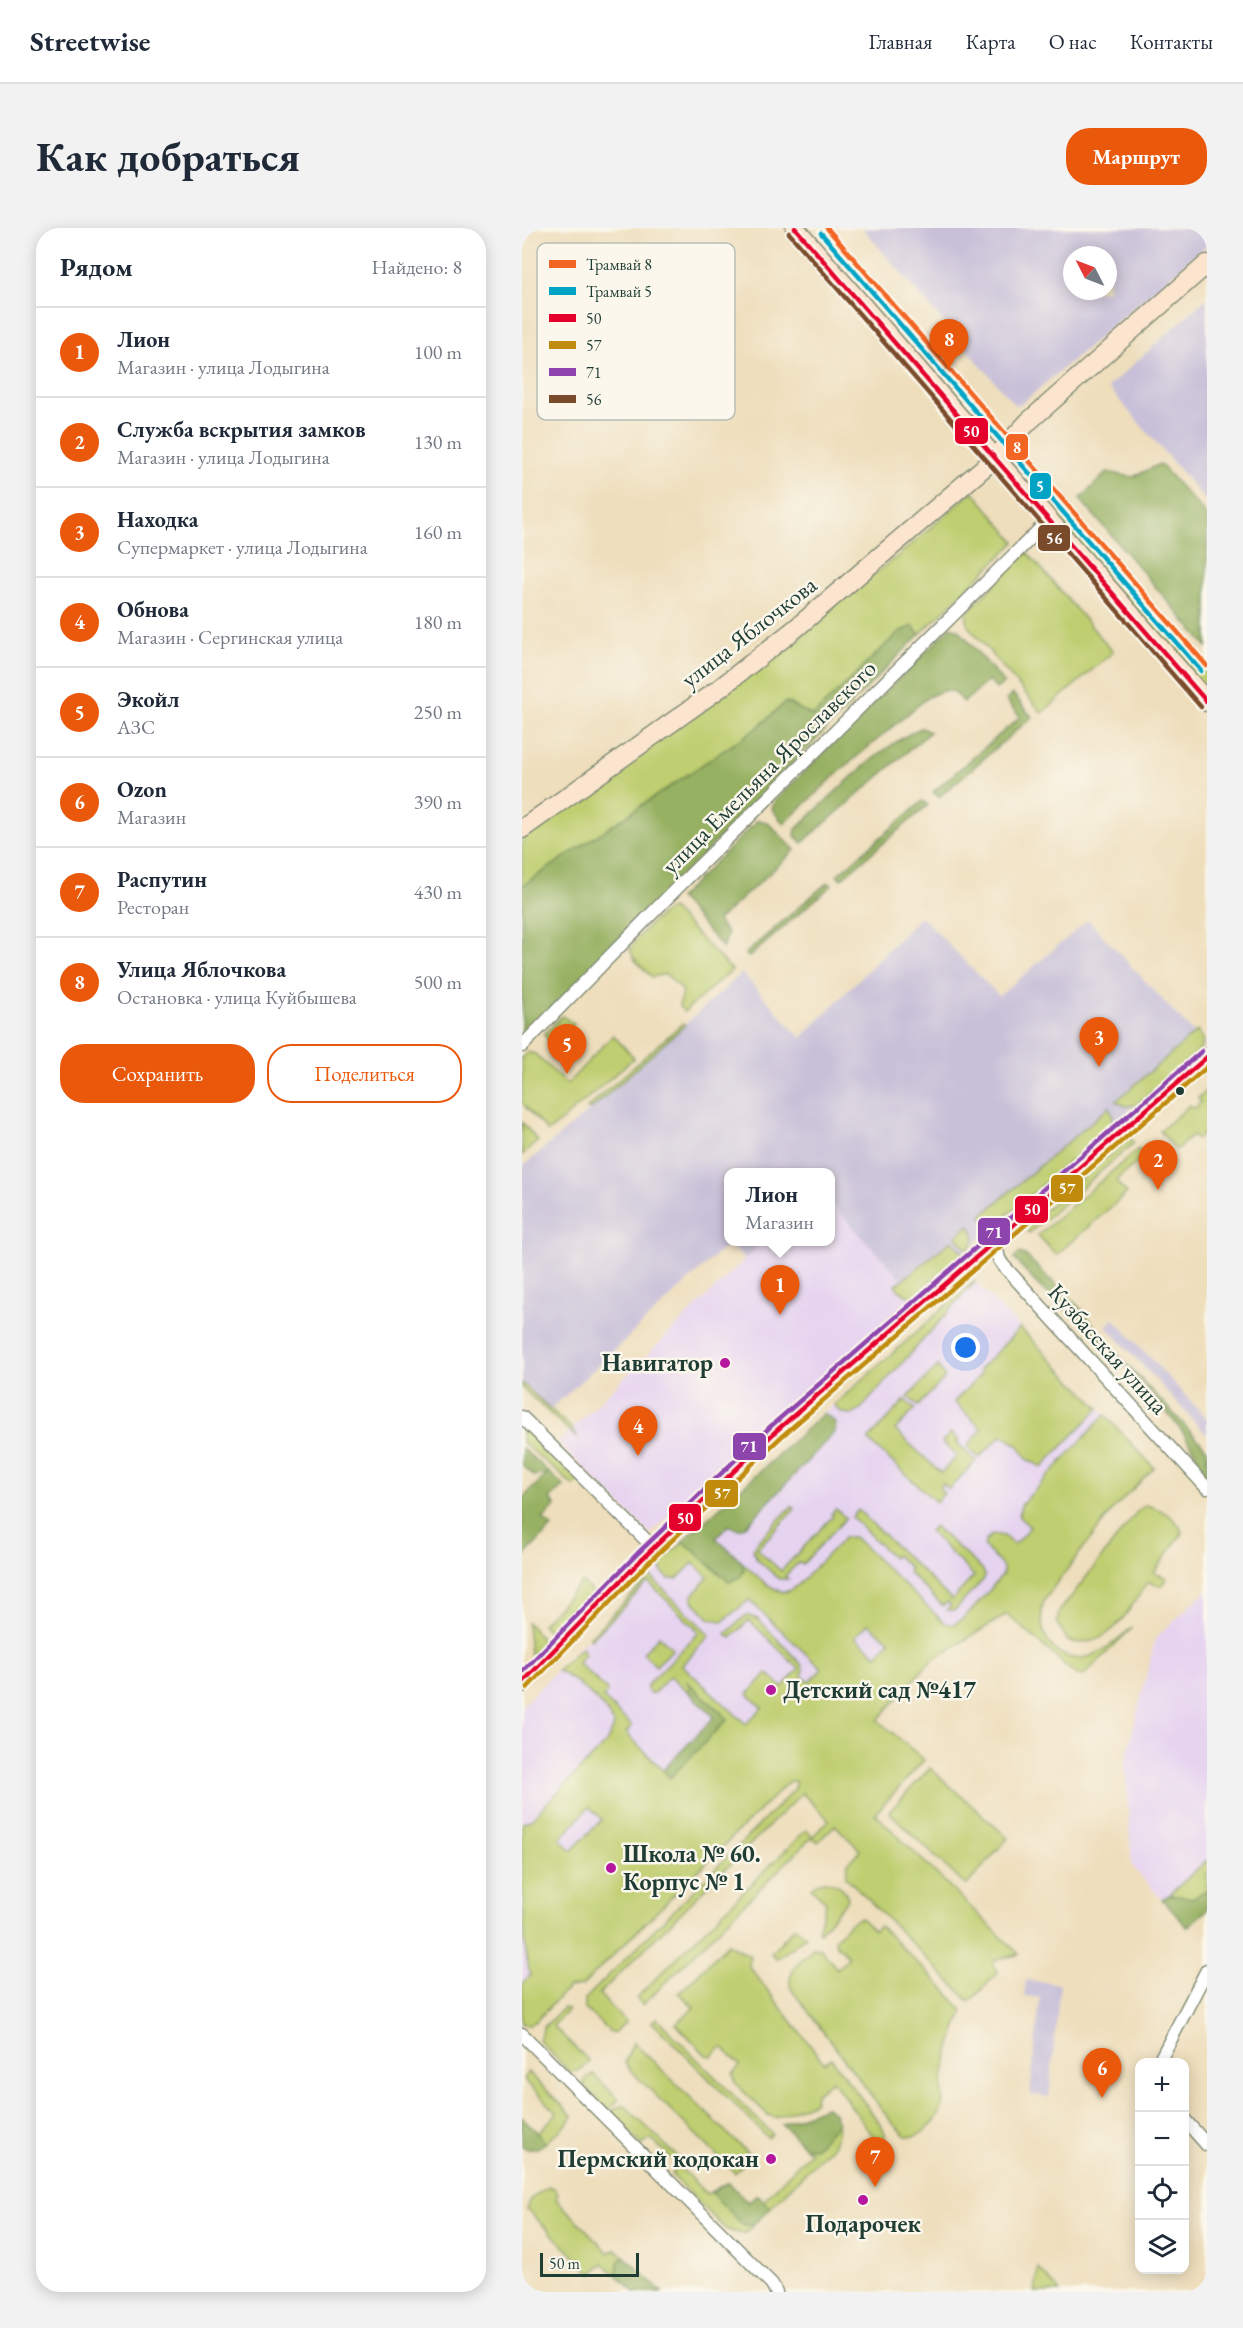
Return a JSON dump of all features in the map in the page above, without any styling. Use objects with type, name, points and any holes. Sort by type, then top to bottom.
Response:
[{"type":"main road","points":[[795,228],[1207,702]]},
{"type":"main road","name":"улица Яблочкова","points":[[522,829],[720,688],[795,629],[995,458],[1028,422],[1207,264]]},
{"type":"main road","points":[[522,1683],[654,1547],[776,1431],[1207,1057]]},
{"type":"street","name":"улица Емельяна Ярославского","points":[[522,1046],[676,889],[1048,521]]},
{"type":"street","name":"Кузбасская улица","points":[[995,1240],[999,1259],[1207,1488]]},
{"type":"street","points":[[522,1417],[654,1547]]},
{"type":"street","points":[[1161,2058],[1207,1970]]},
{"type":"street","points":[[522,2034],[772,2284],[776,2292]]},
{"type":"street","points":[[1189,2124],[1207,2145]]},
{"type":"shaded area","points":[[862,228],[1207,228],[1207,245],[1021,404],[1015,405]]},
{"type":"shaded area","points":[[1207,298],[1207,502],[1108,387]]},
{"type":"shaded area","points":[[921,916],[999,996],[1088,920],[1205,1045],[915,1294],[835,1207],[835,1168],[724,1168],[726,1246],[551,1409],[522,1383],[522,1167],[590,1110],[742,973],[801,1038]]},
{"type":"shaded area","points":[[835,1207],[915,1294],[687,1497],[650,1534],[558,1443],[758,1246],[835,1246]]},
{"type":"shaded area","points":[[732,1246],[758,1246],[745,1259]]},
{"type":"shaded area","points":[[974,1281],[1099,1408],[1154,1468],[1008,1614],[931,1661],[878,1720],[924,1760],[874,1814],[809,1782],[789,1780],[582,1986],[568,1988],[536,2021],[522,2008],[522,1706],[683,1541]]},
{"type":"shaded area","points":[[1114,1319],[1207,1419],[1207,1435],[1106,1326]]},
{"type":"shaded area","points":[[1207,1590],[1207,1910],[1187,1927],[1132,1866],[1125,1763],[1155,1639]]},
{"type":"shaded area","points":[[1026,1980],[1060,1984],[1049,2097],[1030,2095],[1040,1998],[1024,1996]]},
{"type":"green space","points":[[1160,464],[1207,516],[1207,647],[1080,499],[1107,472],[1133,477]]},
{"type":"green space","points":[[973,491],[1015,542],[919,635],[913,626],[899,632],[813,716],[786,702],[757,728],[522,886],[522,839],[899,555]]},
{"type":"green space","points":[[1060,509],[1069,513],[1207,673],[1207,694],[1056,517]]},
{"type":"green space","points":[[1027,552],[1113,652],[1042,713],[968,626],[966,613]]},
{"type":"green space","points":[[913,626],[919,635],[522,1038],[522,886],[757,728],[786,702],[813,716],[899,632]]},
{"type":"green space","points":[[951,627],[959,630],[1004,683],[996,689],[989,680],[964,702],[953,691],[942,691],[928,697],[841,770],[784,824],[772,809],[774,802]]},
{"type":"green space","points":[[1013,694],[1032,717],[939,797],[933,792],[1020,717],[1006,700]]},
{"type":"green space","points":[[921,728],[930,732],[802,843],[795,836],[796,829],[872,760]]},
{"type":"green space","points":[[923,801],[928,805],[841,879],[837,875]]},
{"type":"green space","points":[[758,820],[767,822],[795,850],[717,921],[728,934],[723,948],[679,898]]},
{"type":"green space","points":[[828,882],[832,885],[749,957],[745,954]]},
{"type":"green space","points":[[672,909],[732,970],[684,1012],[679,1006],[683,991],[666,974],[652,977],[635,960],[630,950],[648,926]]},
{"type":"green space","points":[[562,1016],[574,1024],[552,1046],[544,1034]]},
{"type":"green space","points":[[683,1023],[685,1025],[590,1110],[587,1108]]},
{"type":"green space","points":[[1197,1031],[1203,1040],[1200,1050],[1136,1105],[1125,1106],[1116,1101]]},
{"type":"green space","points":[[613,1035],[634,1058],[548,1132],[522,1103],[522,1057],[527,1052],[535,1054],[567,1084]]},
{"type":"green space","points":[[1207,1090],[1207,1131],[1197,1139],[1193,1135],[1176,1150],[1160,1131],[1190,1105],[1194,1109],[1201,1102],[1198,1098]]},
{"type":"green space","points":[[1109,1107],[1113,1116],[1110,1127],[1006,1216],[987,1220],[981,1216]]},
{"type":"green space","points":[[522,1122],[538,1141],[522,1155]]},
{"type":"green space","points":[[1130,1138],[1134,1143],[1029,1233],[1024,1227]]},
{"type":"green space","points":[[1141,1149],[1145,1156],[1118,1178],[1117,1183],[1127,1193],[1056,1255],[1038,1235]]},
{"type":"green space","points":[[969,1225],[975,1238],[967,1250],[956,1236]]},
{"type":"green space","points":[[952,1240],[963,1253],[912,1297],[902,1293],[895,1286]]},
{"type":"green space","points":[[1019,1253],[1025,1255],[1085,1313],[1104,1340],[1207,1449],[1207,1482],[1201,1475],[1196,1455],[1183,1432],[1144,1385],[1080,1319],[1061,1307],[1034,1281],[1014,1258]]},
{"type":"green space","points":[[974,1281],[859,1411],[852,1415],[841,1412],[834,1405]]},
{"type":"green space","points":[[1020,1328],[1099,1408],[1042,1467],[1028,1460],[1019,1446],[1002,1435],[979,1458],[968,1448],[982,1429],[954,1402],[981,1374],[979,1370]]},
{"type":"green space","points":[[938,1366],[944,1379],[918,1406],[908,1397]]},
{"type":"green space","points":[[522,1383],[572,1429],[578,1439],[522,1388]]},
{"type":"green space","points":[[905,1400],[915,1409],[895,1430],[941,1473],[957,1456],[942,1442],[951,1433],[959,1440],[957,1443],[976,1461],[949,1489],[943,1483],[939,1488],[944,1493],[936,1502],[868,1440]]},
{"type":"green space","points":[[824,1413],[836,1423],[835,1432],[747,1525],[738,1529],[729,1525],[716,1538],[743,1563],[744,1570],[740,1577],[729,1582],[683,1541]]},
{"type":"green space","points":[[1105,1415],[1154,1468],[1114,1508],[1053,1588],[1043,1604],[1042,1626],[1050,1644],[1057,1651],[1075,1658],[1087,1657],[1099,1652],[1133,1627],[1083,1676],[1075,1674],[1007,1614],[931,1661],[878,1720],[924,1760],[875,1814],[1019,1954],[993,1961],[997,1973],[972,2000],[968,2000],[846,1877],[848,1863],[860,1850],[835,1825],[818,1842],[812,1837],[643,2005],[636,1998],[806,1830],[813,1836],[829,1820],[802,1793],[599,1994],[626,2022],[613,2033],[609,2031],[585,2009],[585,1999],[795,1789],[795,1781],[789,1781],[582,1986],[568,1988],[536,2021],[522,2024],[522,1983],[531,1975],[524,1927],[522,1823],[530,1820],[606,1743],[614,1726],[611,1718],[598,1702],[582,1687],[557,1670],[582,1647],[585,1654],[578,1663],[608,1691],[603,1698],[632,1726],[626,1733],[670,1777],[728,1719],[686,1681],[690,1686],[687,1691],[670,1676],[654,1693],[650,1693],[647,1689],[647,1685],[699,1632],[648,1582],[591,1640],[589,1638],[650,1576],[710,1635],[682,1665],[746,1724],[762,1708],[748,1694],[767,1673],[782,1687],[799,1669],[749,1620],[731,1638],[726,1634],[746,1615],[758,1619],[801,1664],[804,1670],[802,1676],[809,1682],[822,1669],[749,1600],[723,1621],[710,1619],[692,1600],[693,1595],[708,1577],[693,1563],[677,1579],[669,1579],[662,1572],[661,1563],[701,1525],[766,1584],[781,1592],[789,1591],[798,1585],[845,1537],[854,1537],[942,1621],[948,1624],[954,1623],[969,1613],[1003,1574],[1003,1567],[984,1546],[986,1540],[993,1534],[1004,1536],[1014,1545],[1030,1527],[1019,1517],[1021,1505]],"holes":[[[868,1624],[890,1641],[877,1655],[855,1637]],[[589,1807],[602,1819],[572,1850],[560,1839]]]},
{"type":"green space","points":[[522,1426],[579,1482],[574,1486],[522,1442]]},
{"type":"green space","points":[[522,1448],[564,1486],[550,1499],[556,1506],[543,1519],[552,1527],[522,1558],[522,1499],[548,1473],[534,1476],[522,1465]]},
{"type":"green space","points":[[1145,1505],[1168,1514],[1177,1523],[1182,1533],[1154,1573],[1167,1578],[1161,1586],[1148,1582],[1125,1616],[1106,1635],[1082,1643],[1068,1641],[1057,1623],[1059,1612],[1137,1512]]},
{"type":"green space","points":[[792,1506],[795,1509],[757,1549],[781,1571],[833,1516],[831,1514],[836,1509],[846,1518],[802,1565],[799,1562],[785,1576],[788,1579],[779,1579],[756,1558],[753,1550],[758,1541]]},
{"type":"green space","points":[[858,1510],[952,1600],[974,1576],[929,1531],[934,1526],[983,1570],[984,1579],[955,1610],[947,1610],[951,1605],[948,1602],[943,1606],[908,1572],[910,1568],[896,1555],[893,1558],[852,1517]]},
{"type":"green space","points":[[582,1582],[593,1593],[555,1632],[550,1632],[542,1624]]},
{"type":"green space","points":[[527,1622],[543,1641],[536,1651],[530,1654]]},
{"type":"green space","points":[[659,1636],[673,1649],[656,1666],[643,1653]]},
{"type":"green space","points":[[691,1685],[728,1719],[670,1778],[663,1770],[714,1717],[687,1691]]},
{"type":"green space","points":[[930,1768],[1008,1838],[966,1886],[889,1812]]},
{"type":"green space","points":[[1207,1860],[1207,1889],[1194,1898],[1169,1895]]},
{"type":"green space","points":[[826,1881],[840,1886],[848,1899],[820,1932],[818,1931],[826,1902],[811,1888],[819,1882]]},
{"type":"green space","points":[[1207,1889],[1207,1910],[1187,1927],[1162,1899],[1169,1895],[1194,1898]]},
{"type":"green space","points":[[858,1918],[874,1930],[880,1926],[963,2011],[951,2045],[942,2083],[941,2111],[931,2125],[917,2135],[906,2136],[893,2124],[791,1989],[792,1971],[813,1948],[821,1949],[837,1969],[849,1957],[836,1944],[835,1939]]},
{"type":"green space","points":[[795,1927],[806,1936],[776,1958],[771,1953]]},
{"type":"green space","points":[[728,1944],[750,1956],[748,1965],[824,2063],[831,2058],[881,2125],[885,2137],[878,2143],[832,2080],[816,2094],[815,2102],[775,2118],[768,2115],[735,2083],[733,2074],[740,2065],[722,2047],[712,2056],[706,2055],[676,2024],[694,2007],[679,1993]]},
{"type":"green space","points":[[563,2008],[568,2010],[553,2026],[589,2061],[578,2071],[570,2072],[539,2039],[545,2026]]},
{"type":"green space","points":[[656,2018],[772,2134],[768,2138],[652,2022]]},
{"type":"green space","points":[[633,2042],[751,2156],[735,2173],[629,2069],[625,2063]]},
{"type":"green space","points":[[528,2072],[573,2116],[545,2143],[538,2133],[557,2113],[523,2079]]},
{"type":"green space","points":[[593,2074],[619,2099],[608,2111],[584,2084],[586,2078]]},
{"type":"green space","points":[[624,2105],[685,2164],[681,2169],[707,2194],[728,2182],[749,2203],[757,2195],[763,2201],[810,2152],[782,2124],[826,2107],[834,2114],[838,2123],[837,2133],[834,2144],[744,2234],[724,2228],[672,2175],[677,2164],[651,2139],[642,2145],[611,2114],[616,2108]]},
{"type":"green space","points":[[826,2107],[833,2112],[838,2122],[815,2148],[805,2147],[782,2124]]},
{"type":"green space","points":[[522,2117],[545,2143],[534,2149],[522,2146]]},
{"type":"green space","points":[[728,2182],[748,2203],[757,2195],[771,2208],[753,2225],[743,2225],[711,2193]]},
{"type":"green space","points":[[549,2186],[554,2188],[558,2194],[556,2199],[609,2253],[616,2249],[662,2292],[635,2292],[603,2263],[592,2274],[527,2209],[531,2199]]},
{"type":"green space","points":[[624,2256],[662,2292],[635,2292],[617,2275],[618,2262]]},
{"type":"green space","points":[[1038,2268],[1060,2292],[1035,2292]]},
{"type":"tram line","name":"8","points":[[827,228],[1207,666]]},
{"type":"tram line","name":"5","points":[[821,233],[1201,671]]},
{"type":"transit line","name":"50","points":[[795,228],[1207,702]]},
{"type":"transit line","name":"56","points":[[789,233],[1201,707]]},
{"type":"transit line","name":"71","points":[[522,1672],[638,1553],[771,1426],[1202,1051]]},
{"type":"transit line","name":"50","points":[[522,1683],[643,1558],[776,1431],[1207,1057]]},
{"type":"transit line","name":"57","points":[[527,1688],[648,1563],[781,1437],[1207,1067]]},
{"type":"place","name":"Улица Яблочкова","points":[[949,369]]},
{"type":"place","name":"Находка","points":[[1099,1067]]},
{"type":"place","name":"Экойл","points":[[567,1074]]},
{"type":"place","name":"Служба вскрытия замков","points":[[1158,1190]]},
{"type":"place","name":"Лион","points":[[780,1315]]},
{"type":"place","name":"Навигатор","points":[[725,1363]]},
{"type":"place","name":"Обнова","points":[[638,1456]]},
{"type":"place","name":"Детский сад №417","points":[[771,1690]]},
{"type":"place","name":"Школа № 60. Корпус № 1","points":[[611,1868]]},
{"type":"place","name":"Ozon","points":[[1102,2098]]},
{"type":"place","name":"Пермский кодокан","points":[[771,2159]]},
{"type":"place","name":"Распутин","points":[[875,2187]]},
{"type":"place","name":"Подарочек","points":[[863,2200]]}]
